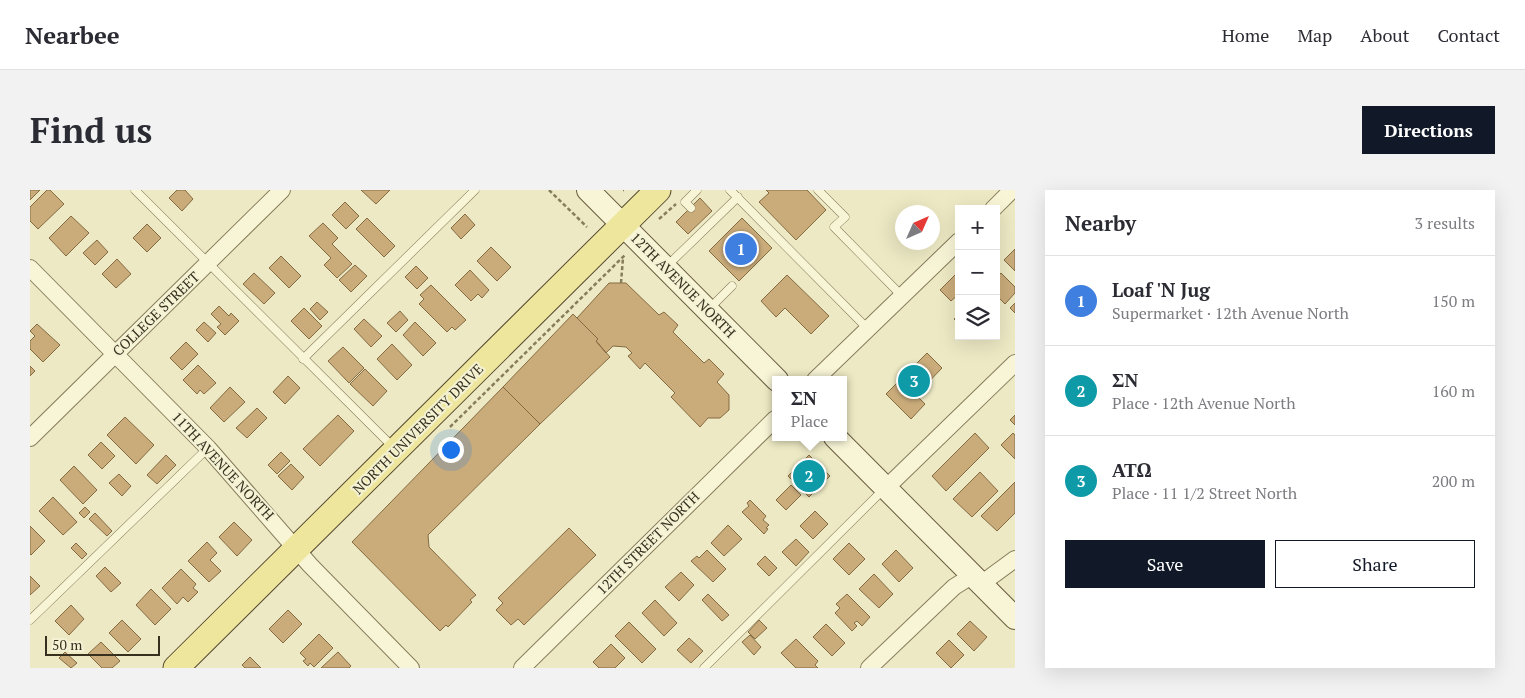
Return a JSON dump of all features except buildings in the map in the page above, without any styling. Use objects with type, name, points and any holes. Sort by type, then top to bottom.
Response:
[{"type":"main road","name":"12TH AVENUE NORTH","points":[[588,190],[774,376]]},
{"type":"main road","name":"NORTH UNIVERSITY DRIVE","points":[[176,668],[658,190]]},
{"type":"main road","points":[[839,441],[1015,618]]},
{"type":"street","name":"COLLEGE STREET","points":[[30,438],[282,190]]},
{"type":"street","points":[[997,205],[1012,190]]},
{"type":"street","points":[[819,376],[955,245]]},
{"type":"street","name":"11TH AVENUE NORTH","points":[[30,268],[208,448],[297,549],[411,668]]},
{"type":"street","points":[[886,488],[1015,363]]},
{"type":"street","name":"12TH STREET NORTH","points":[[522,668],[772,422]]},
{"type":"street","points":[[870,668],[954,587],[977,580],[1015,559]]},
{"type":"lane","points":[[135,190],[303,359],[316,368],[397,450]]},
{"type":"lane","points":[[303,359],[475,190]]},
{"type":"lane","points":[[690,208],[685,202],[696,190]]},
{"type":"lane","points":[[730,190],[868,329]]},
{"type":"lane","points":[[818,190],[845,217],[834,227],[902,296]]},
{"type":"lane","points":[[666,268],[706,223],[738,197]]},
{"type":"lane","points":[[708,310],[732,286]]},
{"type":"lane","points":[[30,620],[208,448]]},
{"type":"lane","points":[[704,668],[886,488]]},
{"type":"path","points":[[549,190],[587,227]]},
{"type":"path","points":[[448,429],[630,249]]},
{"type":"path","points":[[621,283],[624,256]]},
{"type":"place","name":"Loaf 'N Jug","points":[[741,249]]},
{"type":"place","name":"ΑΤΩ","points":[[914,381]]},
{"type":"place","name":"ΣΝ","points":[[809,476]]}]
